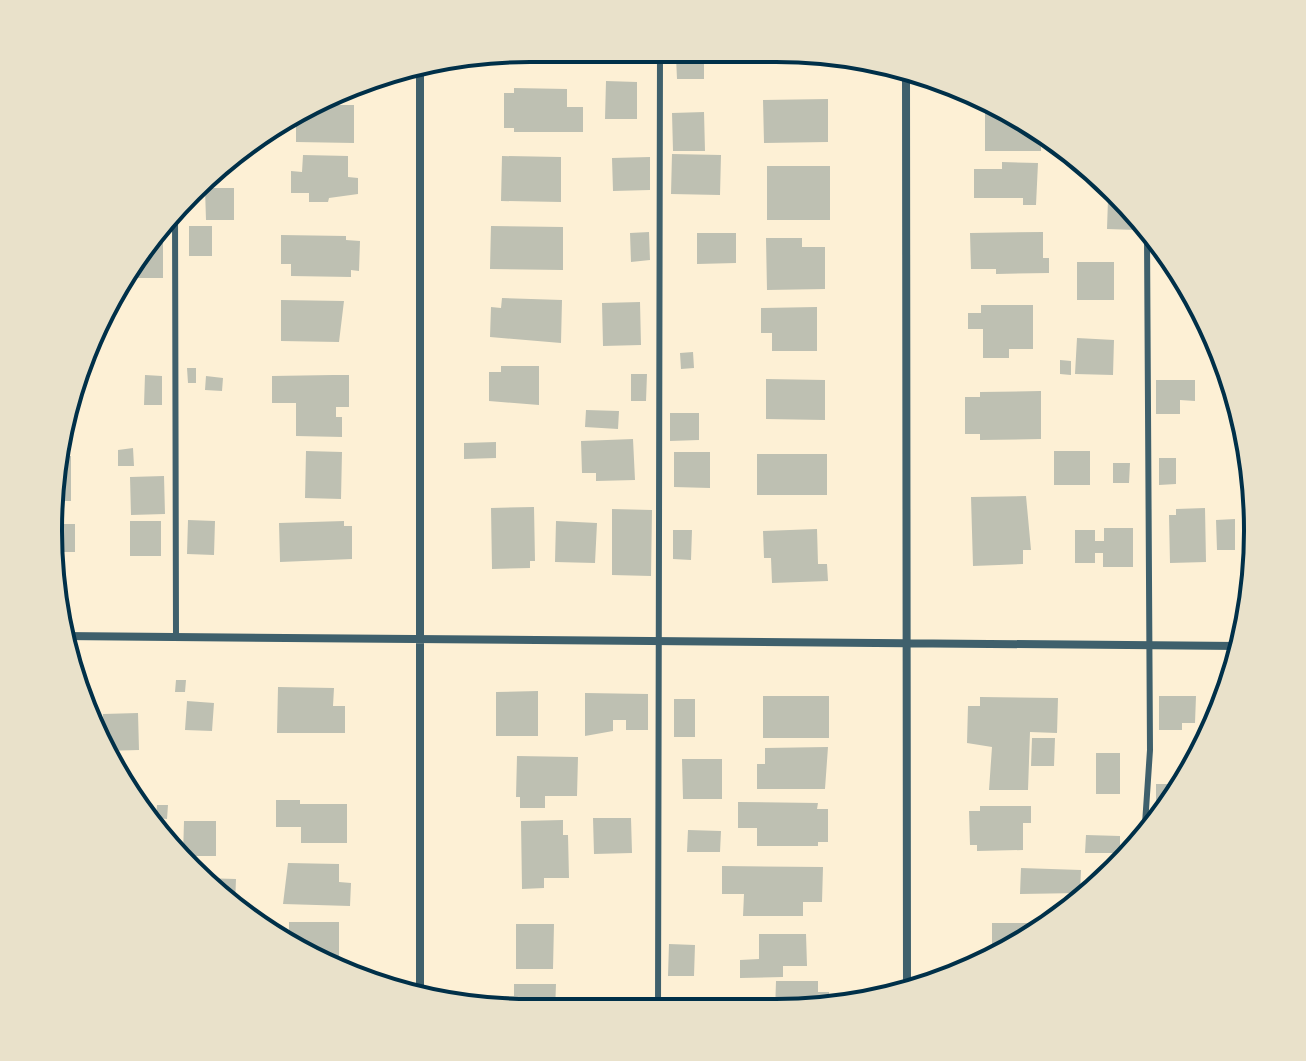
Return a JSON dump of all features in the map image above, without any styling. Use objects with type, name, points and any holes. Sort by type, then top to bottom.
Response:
[{"type":"street","points":[[420,75],[420,986]]},
{"type":"street","points":[[906,81],[907,980]]},
{"type":"street","points":[[74,636],[1229,646]]},
{"type":"lane","points":[[658,999],[660,62]]},
{"type":"lane","points":[[175,226],[176,637]]},
{"type":"lane","points":[[1145,818],[1150,750],[1146,646],[1147,245]]},
{"type":"building","points":[[676,62],[704,62],[704,79],[677,79]]},
{"type":"building","points":[[606,81],[637,82],[637,119],[605,119]]},
{"type":"building","points":[[514,88],[567,89],[567,107],[583,107],[583,132],[514,132],[514,128],[504,128],[504,93],[514,93]]},
{"type":"building","points":[[828,99],[828,142],[764,143],[763,100]]},
{"type":"building","points":[[335,105],[354,105],[354,143],[296,142],[296,125]]},
{"type":"building","points":[[985,111],[1041,145],[1041,151],[985,151]]},
{"type":"building","points":[[704,112],[705,151],[673,151],[672,113]]},
{"type":"building","points":[[672,154],[721,155],[720,195],[671,194]]},
{"type":"building","points":[[303,155],[348,156],[348,177],[358,178],[358,194],[329,198],[328,202],[309,202],[309,193],[291,193],[291,171],[302,172]]},
{"type":"building","points":[[502,156],[561,157],[561,202],[501,201]]},
{"type":"building","points":[[650,157],[650,190],[613,191],[612,158]]},
{"type":"building","points":[[1002,162],[1038,163],[1036,205],[1023,205],[1023,198],[974,198],[974,169],[1002,169]]},
{"type":"building","points":[[767,166],[830,166],[830,220],[767,220]]},
{"type":"building","points":[[211,188],[234,188],[234,220],[206,220],[205,193]]},
{"type":"building","points":[[1108,200],[1135,230],[1107,229]]},
{"type":"building","points":[[189,226],[212,226],[212,256],[189,256]]},
{"type":"building","points":[[491,226],[563,227],[563,270],[490,269]]},
{"type":"building","points":[[649,232],[650,260],[631,262],[630,233]]},
{"type":"building","points":[[1043,232],[1043,258],[1049,258],[1049,273],[996,274],[996,269],[971,269],[970,233]]},
{"type":"building","points":[[697,233],[736,233],[736,263],[697,264]]},
{"type":"building","points":[[281,235],[346,236],[346,240],[360,241],[359,271],[351,270],[351,277],[291,276],[291,264],[281,264]]},
{"type":"building","points":[[766,238],[802,238],[802,247],[825,247],[825,289],[767,290]]},
{"type":"building","points":[[163,240],[163,278],[136,278]]},
{"type":"building","points":[[1077,262],[1114,262],[1114,300],[1077,300]]},
{"type":"building","points":[[502,298],[562,300],[561,343],[490,337],[491,307],[501,308]]},
{"type":"building","points":[[281,300],[344,301],[339,342],[281,341]]},
{"type":"building","points":[[640,302],[641,345],[603,346],[602,303]]},
{"type":"building","points":[[981,305],[1033,305],[1033,349],[1009,349],[1009,358],[983,358],[983,329],[968,329],[968,313],[981,313]]},
{"type":"building","points":[[817,307],[817,351],[772,351],[772,333],[761,333],[761,308]]},
{"type":"building","points":[[1077,338],[1114,340],[1113,375],[1075,374]]},
{"type":"building","points":[[693,352],[694,368],[681,369],[680,353]]},
{"type":"building","points":[[1060,360],[1071,361],[1071,375],[1060,374]]},
{"type":"building","points":[[501,366],[539,366],[539,405],[489,401],[489,372],[501,372]]},
{"type":"building","points":[[187,368],[196,368],[196,383],[188,383]]},
{"type":"building","points":[[631,374],[647,374],[646,401],[631,401]]},
{"type":"building","points":[[145,375],[162,376],[162,405],[144,405]]},
{"type":"building","points":[[349,375],[349,407],[336,407],[336,417],[342,417],[342,437],[296,436],[296,403],[272,403],[272,376]]},
{"type":"building","points":[[206,376],[223,378],[222,391],[205,390]]},
{"type":"building","points":[[766,379],[825,380],[825,420],[766,419]]},
{"type":"building","points":[[1156,380],[1195,380],[1195,401],[1180,400],[1180,414],[1156,414]]},
{"type":"building","points":[[1041,391],[1041,439],[980,440],[980,434],[965,434],[965,397],[980,397],[980,392]]},
{"type":"building","points":[[586,410],[619,411],[618,429],[585,427]]},
{"type":"building","points":[[670,413],[699,413],[699,440],[670,441]]},
{"type":"building","points":[[633,439],[635,480],[596,481],[596,473],[582,473],[581,441]]},
{"type":"building","points":[[496,442],[496,458],[464,459],[464,443]]},
{"type":"building","points":[[133,448],[134,466],[118,466],[118,450]]},
{"type":"building","points":[[306,451],[342,452],[341,499],[305,498]]},
{"type":"building","points":[[1054,451],[1090,451],[1090,485],[1054,485]]},
{"type":"building","points":[[674,452],[710,452],[710,488],[674,487]]},
{"type":"building","points":[[757,454],[827,454],[827,495],[757,495]]},
{"type":"building","points":[[68,456],[71,456],[71,501],[63,501],[66,469]]},
{"type":"building","points":[[1159,458],[1176,458],[1176,484],[1159,485]]},
{"type":"building","points":[[1113,463],[1130,463],[1129,483],[1113,483]]},
{"type":"building","points":[[164,476],[165,514],[131,515],[130,477]]},
{"type":"building","points":[[1026,496],[1031,550],[1023,550],[1023,564],[973,566],[971,497]]},
{"type":"building","points":[[534,507],[535,561],[530,561],[530,568],[492,569],[491,508]]},
{"type":"building","points":[[1205,508],[1206,562],[1170,563],[1169,515],[1176,515],[1176,509]]},
{"type":"building","points":[[612,509],[652,510],[651,576],[612,575]]},
{"type":"building","points":[[1235,519],[1235,550],[1217,550],[1216,520]]},
{"type":"building","points":[[188,520],[215,521],[214,555],[187,554]]},
{"type":"building","points":[[130,521],[161,521],[161,556],[130,556]]},
{"type":"building","points":[[344,521],[344,526],[352,526],[352,559],[280,562],[279,523]]},
{"type":"building","points":[[556,521],[597,523],[595,563],[555,562]]},
{"type":"building","points":[[62,524],[75,524],[75,552],[63,552]]},
{"type":"building","points":[[1104,528],[1133,528],[1133,567],[1103,567],[1103,553],[1095,553],[1095,563],[1075,563],[1075,530],[1095,530],[1095,541],[1104,541]]},
{"type":"building","points":[[817,529],[818,564],[827,564],[828,581],[772,583],[771,558],[764,558],[763,531]]},
{"type":"building","points":[[673,530],[692,530],[691,560],[673,559]]},
{"type":"building","points":[[176,680],[186,680],[185,692],[175,692]]},
{"type":"building","points":[[278,687],[334,688],[333,706],[345,706],[345,733],[277,733]]},
{"type":"building","points":[[538,691],[538,736],[496,736],[496,692]]},
{"type":"building","points":[[585,693],[648,694],[648,730],[626,730],[626,720],[613,720],[613,731],[585,736]]},
{"type":"building","points":[[763,696],[829,696],[829,738],[763,738]]},
{"type":"building","points":[[1159,696],[1196,696],[1195,723],[1182,723],[1182,730],[1159,730]]},
{"type":"building","points":[[980,697],[1058,698],[1057,733],[1030,732],[1028,790],[989,790],[992,747],[967,743],[968,706],[980,706]]},
{"type":"building","points":[[674,699],[695,699],[695,737],[674,737]]},
{"type":"building","points":[[187,701],[214,703],[212,731],[185,730]]},
{"type":"building","points":[[138,713],[139,750],[117,751],[103,722],[103,714]]},
{"type":"building","points":[[1032,738],[1055,738],[1054,766],[1031,766]]},
{"type":"building","points":[[828,747],[825,789],[757,789],[757,764],[765,764],[765,748]]},
{"type":"building","points":[[1096,753],[1120,753],[1120,794],[1096,794]]},
{"type":"building","points":[[517,756],[578,757],[577,796],[545,796],[545,808],[520,808],[520,797],[516,797]]},
{"type":"building","points":[[682,759],[722,759],[722,799],[683,799]]},
{"type":"building","points":[[1156,784],[1169,784],[1165,791],[1156,804]]},
{"type":"building","points":[[276,800],[300,800],[300,804],[347,804],[347,843],[301,843],[301,827],[276,827]]},
{"type":"building","points":[[738,802],[818,803],[817,809],[828,809],[828,842],[818,842],[818,846],[757,846],[757,828],[738,828]]},
{"type":"building","points":[[157,805],[168,805],[167,819],[161,818],[156,812]]},
{"type":"building","points":[[980,806],[1031,806],[1031,823],[1023,823],[1023,850],[977,851],[977,845],[970,845],[969,811],[980,811]]},
{"type":"building","points":[[593,818],[631,818],[632,853],[594,854]]},
{"type":"building","points":[[563,820],[563,835],[568,835],[569,878],[544,878],[544,888],[522,889],[521,821]]},
{"type":"building","points":[[184,821],[216,821],[216,856],[194,856],[183,845]]},
{"type":"building","points":[[688,830],[721,831],[720,852],[687,852]]},
{"type":"building","points":[[1086,835],[1120,836],[1120,848],[1115,853],[1085,853]]},
{"type":"building","points":[[288,863],[339,864],[339,882],[351,883],[350,906],[283,904]]},
{"type":"building","points":[[722,866],[823,867],[822,902],[803,902],[803,916],[743,916],[744,894],[722,894]]},
{"type":"building","points":[[1021,868],[1081,870],[1080,886],[1072,893],[1020,894]]},
{"type":"building","points":[[217,878],[236,879],[235,894]]},
{"type":"building","points":[[289,922],[339,922],[339,958],[323,951],[289,932]]},
{"type":"building","points":[[992,923],[1031,923],[1010,936],[992,946]]},
{"type":"building","points":[[516,924],[554,924],[553,969],[516,969]]},
{"type":"building","points":[[759,934],[806,934],[807,966],[783,966],[783,977],[740,978],[740,960],[759,959]]},
{"type":"building","points":[[669,944],[695,945],[694,976],[668,976]]},
{"type":"building","points":[[776,981],[818,981],[818,992],[829,992],[829,996],[775,999]]},
{"type":"building","points":[[514,984],[556,984],[555,999],[505,998],[514,996]]}]
